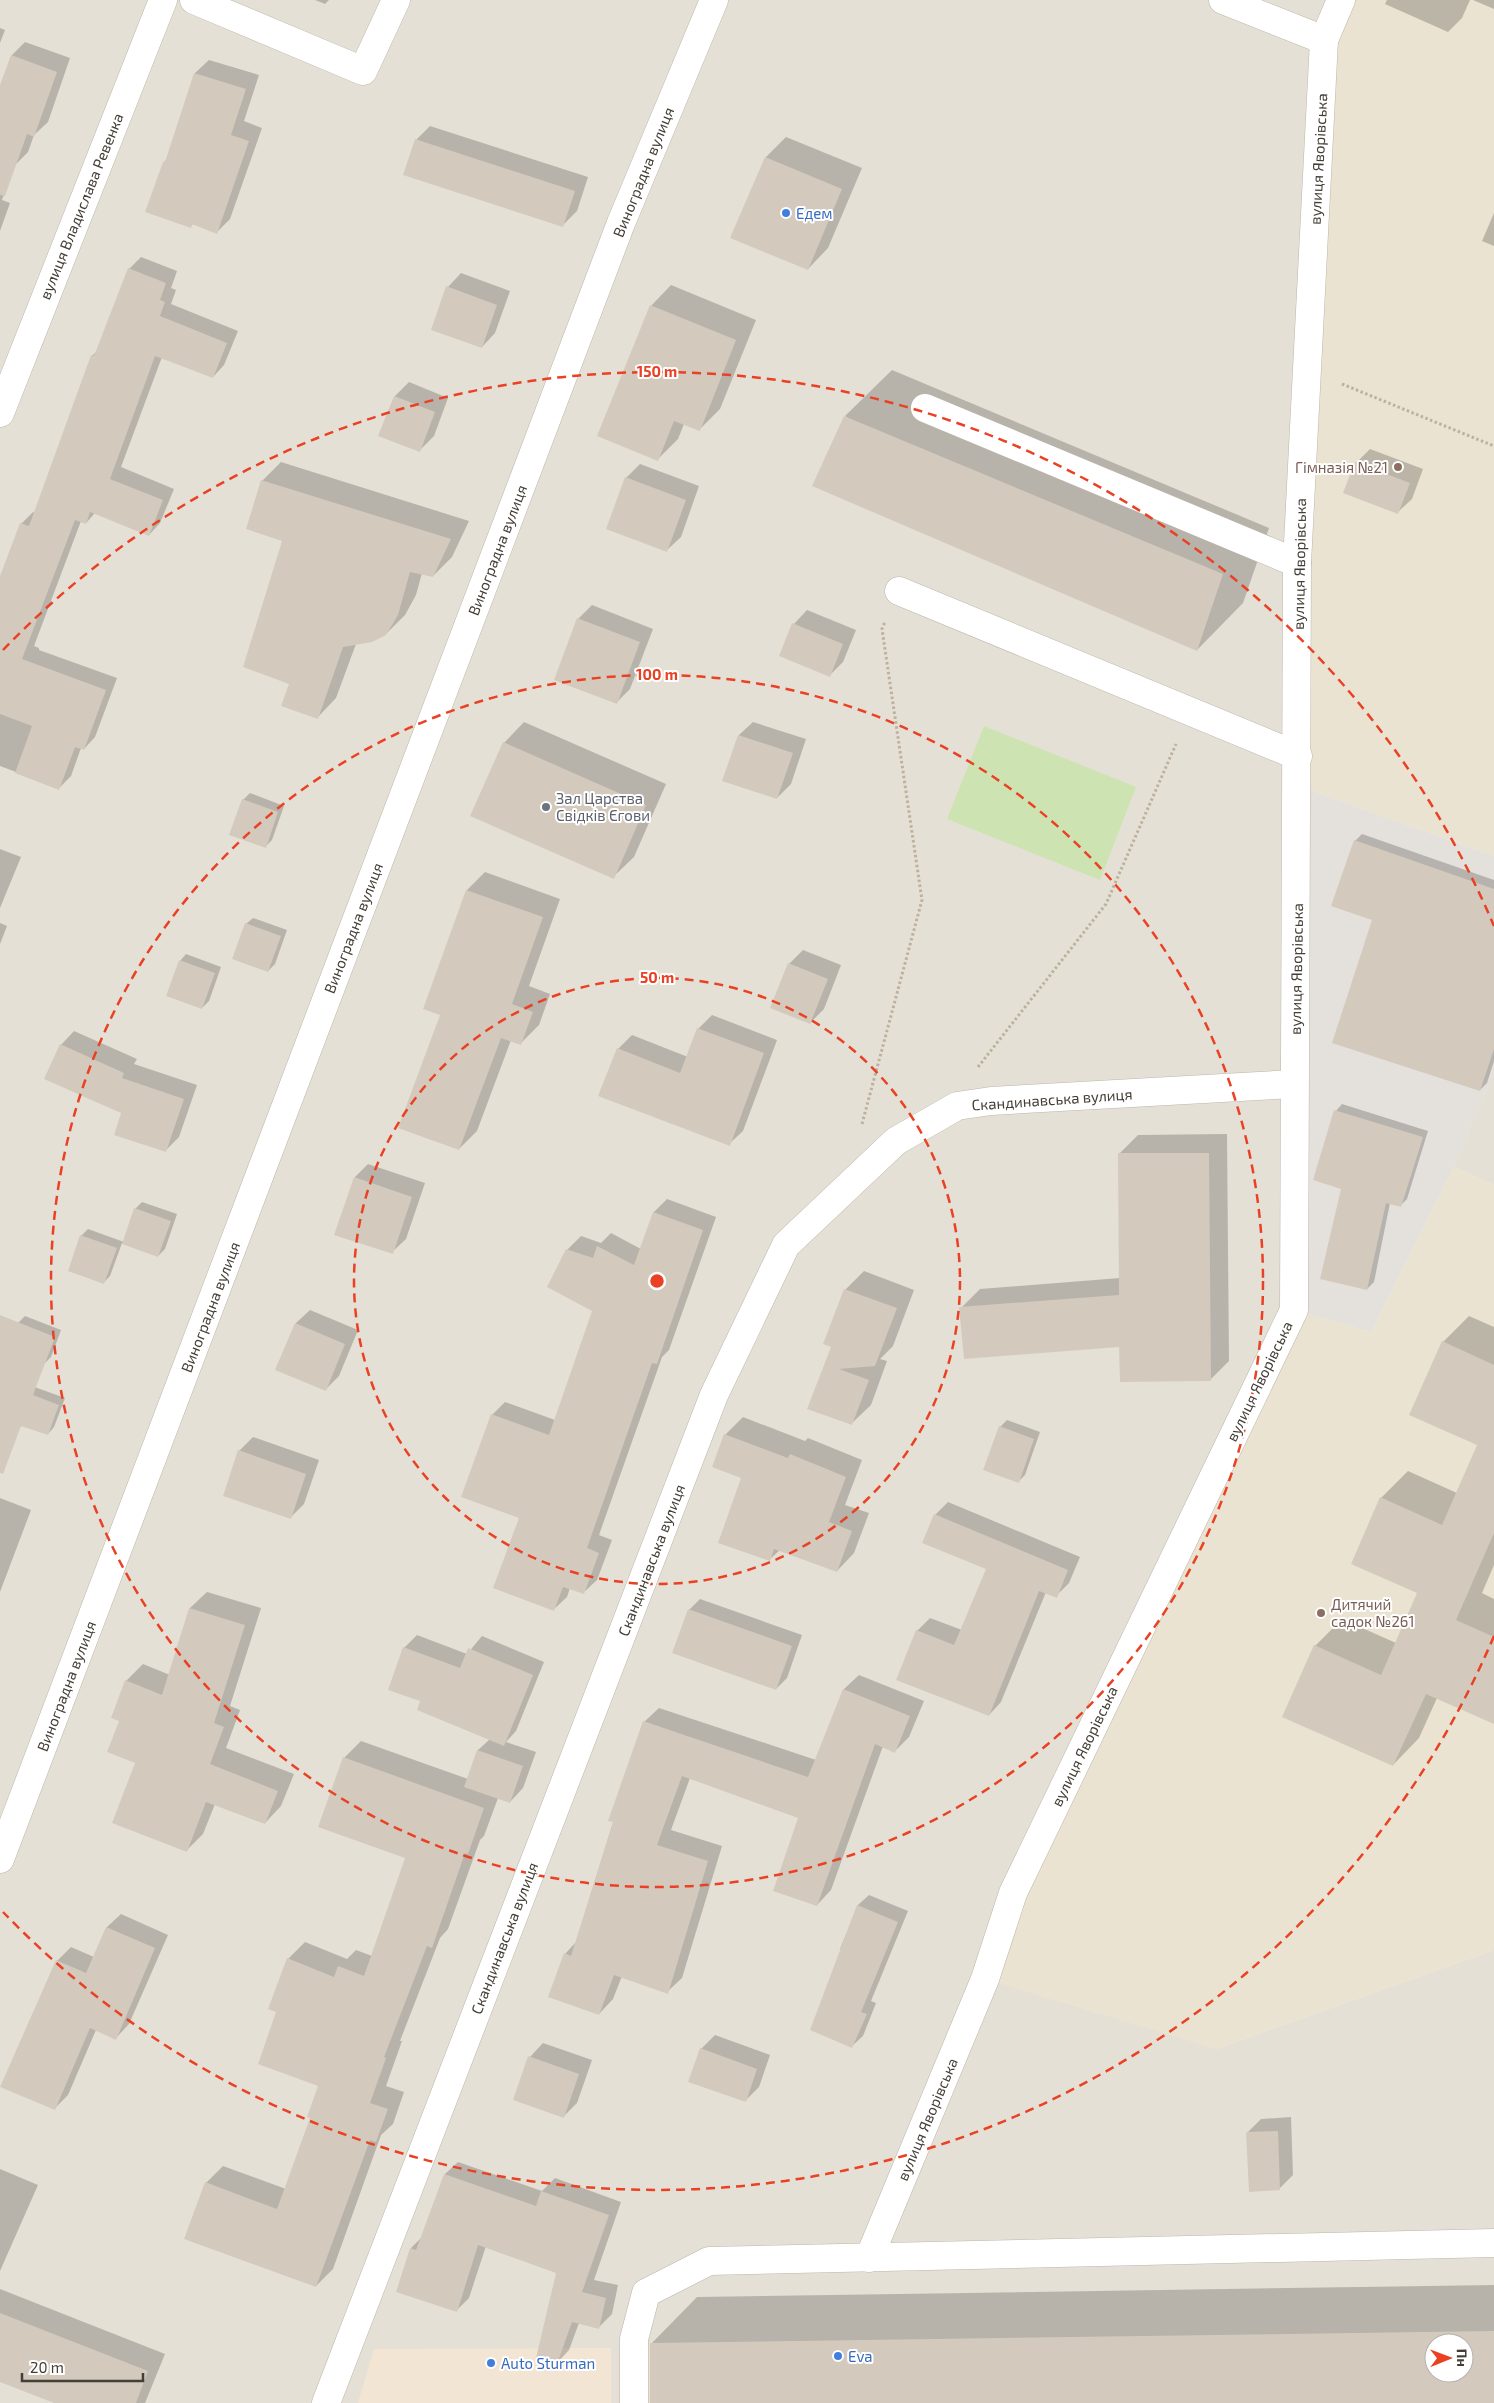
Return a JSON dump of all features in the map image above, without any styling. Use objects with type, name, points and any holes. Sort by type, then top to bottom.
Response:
[{"type":"street","name":"вулиця Владислава Ревенка","points":[[0,413],[163,0]]},
{"type":"street","points":[[194,0],[363,71],[396,0]]},
{"type":"street","name":"Виноградна вулиця","points":[[0,1859],[614,241],[714,0]]},
{"type":"street","points":[[1223,0],[1324,40]]},
{"type":"street","name":"вулиця Яворівська","points":[[870,2258],[985,1979],[1013,1893],[1294,1310],[1294,1084],[1298,756],[1297,563],[1324,40],[1341,0]]},
{"type":"street","points":[[925,408],[1297,563]]},
{"type":"street","points":[[899,591],[1298,756]]},
{"type":"street","name":"Скандинавська вулиця","points":[[326,2403],[714,1395],[786,1245],[857,1175],[896,1141],[957,1106],[991,1101],[1294,1084]]},
{"type":"street","points":[[634,2403],[634,2339],[646,2293],[709,2262],[1494,2243]]},
{"type":"path","points":[[1307,370],[1494,446]]},
{"type":"path","points":[[857,1175],[852,1161],[922,900],[882,629],[899,591]]},
{"type":"path","points":[[957,1106],[960,1090],[1106,904],[1190,712]]},
{"type":"shaded area","points":[[0,0],[1341,0],[1293,1310],[1216,2049],[1494,1950],[1494,2403],[0,2403]]},
{"type":"shaded area","name":"Гімназія №21","points":[[1341,0],[1494,0],[1494,856],[1298,786],[1307,371]]},
{"type":"shaded area","points":[[1298,786],[1494,856],[1494,1071],[1454,1167],[1371,1332],[1294,1310]]},
{"type":"shaded area","points":[[1494,1071],[1494,1185],[1454,1167]]},
{"type":"shaded area","name":"Дитячий садок №261","points":[[1454,1167],[1494,1185],[1494,1950],[1216,2049],[985,1979],[1294,1310],[1371,1332]]},
{"type":"shaded area","name":"Auto Sturman","points":[[611,2348],[611,2403],[358,2403],[374,2349]]},
{"type":"green space","points":[[984,726],[1136,787],[1100,880],[947,819]]},
{"type":"building","points":[[11,55],[57,72],[34,137],[27,134],[5,196],[0,195],[0,85]]},
{"type":"building","points":[[194,73],[246,89],[231,135],[249,141],[217,234],[192,224],[191,228],[145,212],[163,162],[165,162]]},
{"type":"building","points":[[415,139],[575,191],[563,227],[403,175]]},
{"type":"building","name":"Едем","points":[[765,157],[842,189],[808,270],[730,238]]},
{"type":"building","points":[[128,268],[166,283],[160,300],[165,302],[160,316],[227,343],[213,378],[155,356],[110,479],[163,500],[149,536],[90,512],[86,524],[75,520],[22,659],[106,690],[84,750],[75,747],[59,790],[15,773],[32,726],[0,714],[0,576],[20,523],[29,526],[91,355],[94,356]]},
{"type":"building","points":[[446,286],[497,305],[482,348],[431,330]]},
{"type":"building","points":[[650,305],[736,340],[700,431],[674,421],[658,461],[597,436]]},
{"type":"building","points":[[394,396],[435,412],[420,452],[378,436]]},
{"type":"building","points":[[844,416],[1223,574],[1197,651],[812,486]]},
{"type":"building","points":[[1355,462],[1410,483],[1398,514],[1343,493]]},
{"type":"building","points":[[625,477],[686,500],[667,552],[606,529]]},
{"type":"building","points":[[261,480],[451,539],[433,577],[410,572],[398,615],[386,635],[372,642],[343,647],[318,719],[281,706],[289,684],[243,667],[282,541],[246,529]]},
{"type":"building","points":[[577,618],[640,642],[617,704],[554,680]]},
{"type":"building","points":[[792,623],[843,644],[830,677],[779,656]]},
{"type":"building","points":[[738,735],[793,753],[777,799],[722,781]]},
{"type":"building","points":[[503,742],[646,805],[614,879],[470,816]]},
{"type":"building","points":[[242,799],[278,812],[266,848],[229,835]]},
{"type":"building","points":[[1354,840],[1494,889],[1494,1049],[1480,1091],[1332,1043],[1372,920],[1331,906]]},
{"type":"building","points":[[466,890],[543,917],[512,1004],[533,1012],[521,1045],[501,1038],[459,1150],[398,1128],[440,1015],[423,1009]]},
{"type":"building","points":[[245,923],[281,936],[268,972],[232,959]]},
{"type":"building","points":[[179,960],[215,973],[202,1009],[166,996]]},
{"type":"building","points":[[788,963],[828,979],[810,1024],[770,1008]]},
{"type":"building","points":[[697,1028],[764,1053],[730,1146],[598,1096],[617,1048],[680,1073]]},
{"type":"building","points":[[60,1044],[124,1073],[122,1078],[184,1099],[166,1152],[114,1135],[121,1113],[44,1079]]},
{"type":"building","points":[[1334,1110],[1423,1137],[1401,1207],[1386,1203],[1367,1290],[1320,1279],[1341,1189],[1313,1180]]},
{"type":"building","points":[[1118,1153],[1209,1153],[1211,1381],[1120,1382],[1119,1347],[964,1359],[959,1307],[1119,1295]]},
{"type":"building","points":[[354,1177],[412,1197],[393,1254],[334,1235]]},
{"type":"building","points":[[134,1208],[171,1221],[158,1257],[122,1244]]},
{"type":"building","points":[[653,1212],[703,1230],[657,1364],[652,1363],[587,1548],[599,1553],[584,1594],[563,1587],[554,1611],[493,1588],[519,1518],[461,1497],[491,1414],[549,1435],[592,1311],[547,1287],[566,1249],[593,1258],[597,1246],[634,1265]]},
{"type":"building","points":[[80,1235],[117,1248],[104,1284],[68,1271]]},
{"type":"building","points":[[844,1289],[897,1308],[875,1366],[839,1369],[869,1380],[852,1425],[807,1409],[831,1347],[823,1344]]},
{"type":"building","points":[[0,1315],[55,1337],[33,1395],[59,1405],[48,1435],[21,1426],[3,1474],[0,1473]]},
{"type":"building","points":[[295,1323],[345,1344],[326,1391],[275,1370]]},
{"type":"building","points":[[1442,1341],[1494,1365],[1494,1533],[1456,1620],[1494,1637],[1494,1724],[1426,1694],[1393,1766],[1282,1717],[1314,1645],[1381,1675],[1417,1593],[1351,1564],[1380,1497],[1442,1525],[1477,1445],[1409,1415]]},
{"type":"building","points":[[999,1426],[1034,1439],[1019,1483],[983,1470]]},
{"type":"building","points":[[724,1434],[788,1458],[790,1454],[846,1477],[829,1522],[852,1531],[837,1572],[774,1549],[770,1561],[718,1543],[741,1478],[712,1467]]},
{"type":"building","points":[[238,1450],[306,1474],[291,1519],[223,1496]]},
{"type":"building","points":[[934,1514],[1068,1570],[1057,1598],[1039,1591],[989,1716],[896,1680],[916,1630],[954,1645],[986,1569],[922,1543]]},
{"type":"building","points":[[189,1608],[245,1625],[214,1723],[224,1727],[210,1764],[278,1791],[265,1824],[206,1802],[187,1852],[112,1823],[135,1763],[107,1752],[119,1721],[111,1718],[125,1680],[162,1695]]},
{"type":"building","points":[[688,1609],[792,1646],[776,1690],[672,1653]]},
{"type":"building","points":[[403,1647],[460,1668],[468,1648],[533,1675],[504,1746],[417,1710],[420,1701],[388,1690]]},
{"type":"building","points":[[843,1689],[910,1716],[895,1753],[875,1744],[817,1906],[773,1891],[798,1818],[682,1776],[657,1845],[708,1861],[668,1994],[614,1975],[599,2015],[548,1997],[564,1953],[571,1956],[613,1822],[608,1821],[643,1721],[808,1777]]},
{"type":"building","points":[[477,1750],[523,1766],[510,1803],[464,1787]]},
{"type":"building","points":[[343,1757],[484,1808],[468,1854],[465,1853],[432,1948],[427,1946],[384,2057],[386,2058],[370,2103],[388,2109],[376,2142],[370,2140],[316,2287],[184,2239],[205,2182],[277,2209],[310,2118],[307,2117],[318,2086],[258,2064],[276,2012],[268,2009],[287,1958],[334,1977],[338,1966],[364,1976],[405,1858],[318,1827]]},
{"type":"building","points":[[857,1905],[898,1922],[861,2012],[867,2014],[852,2048],[810,2030]]},
{"type":"building","points":[[106,1927],[155,1948],[116,2040],[90,2028],[55,2110],[0,2087],[56,1960],[86,1973]]},
{"type":"building","points":[[700,2048],[757,2069],[746,2102],[688,2082]]},
{"type":"building","points":[[528,2056],[579,2074],[564,2118],[513,2100]]},
{"type":"building","points":[[1278,2131],[1280,2190],[1249,2192],[1246,2132]]},
{"type":"building","points":[[444,2174],[536,2206],[541,2191],[609,2215],[582,2292],[606,2298],[599,2329],[572,2322],[557,2364],[536,2358],[556,2273],[478,2245],[457,2312],[396,2292],[410,2248],[416,2250]]},
{"type":"building","points":[[0,2313],[148,2371],[136,2403],[54,2403],[0,2382]]},
{"type":"building","points":[[1494,2331],[1494,2403],[650,2403],[650,2343]]},
{"type":"place","name":"Едем","points":[[786,213]]},
{"type":"place","name":"Гімназія №21","points":[[1398,467]]},
{"type":"place","name":"Зал Царства Свідків Єгови","points":[[546,807]]},
{"type":"place","name":"Дитячий садок №261","points":[[1321,1613]]},
{"type":"place","name":"Eva","points":[[838,2356]]},
{"type":"place","name":"Auto Sturman","points":[[491,2363]]}]
